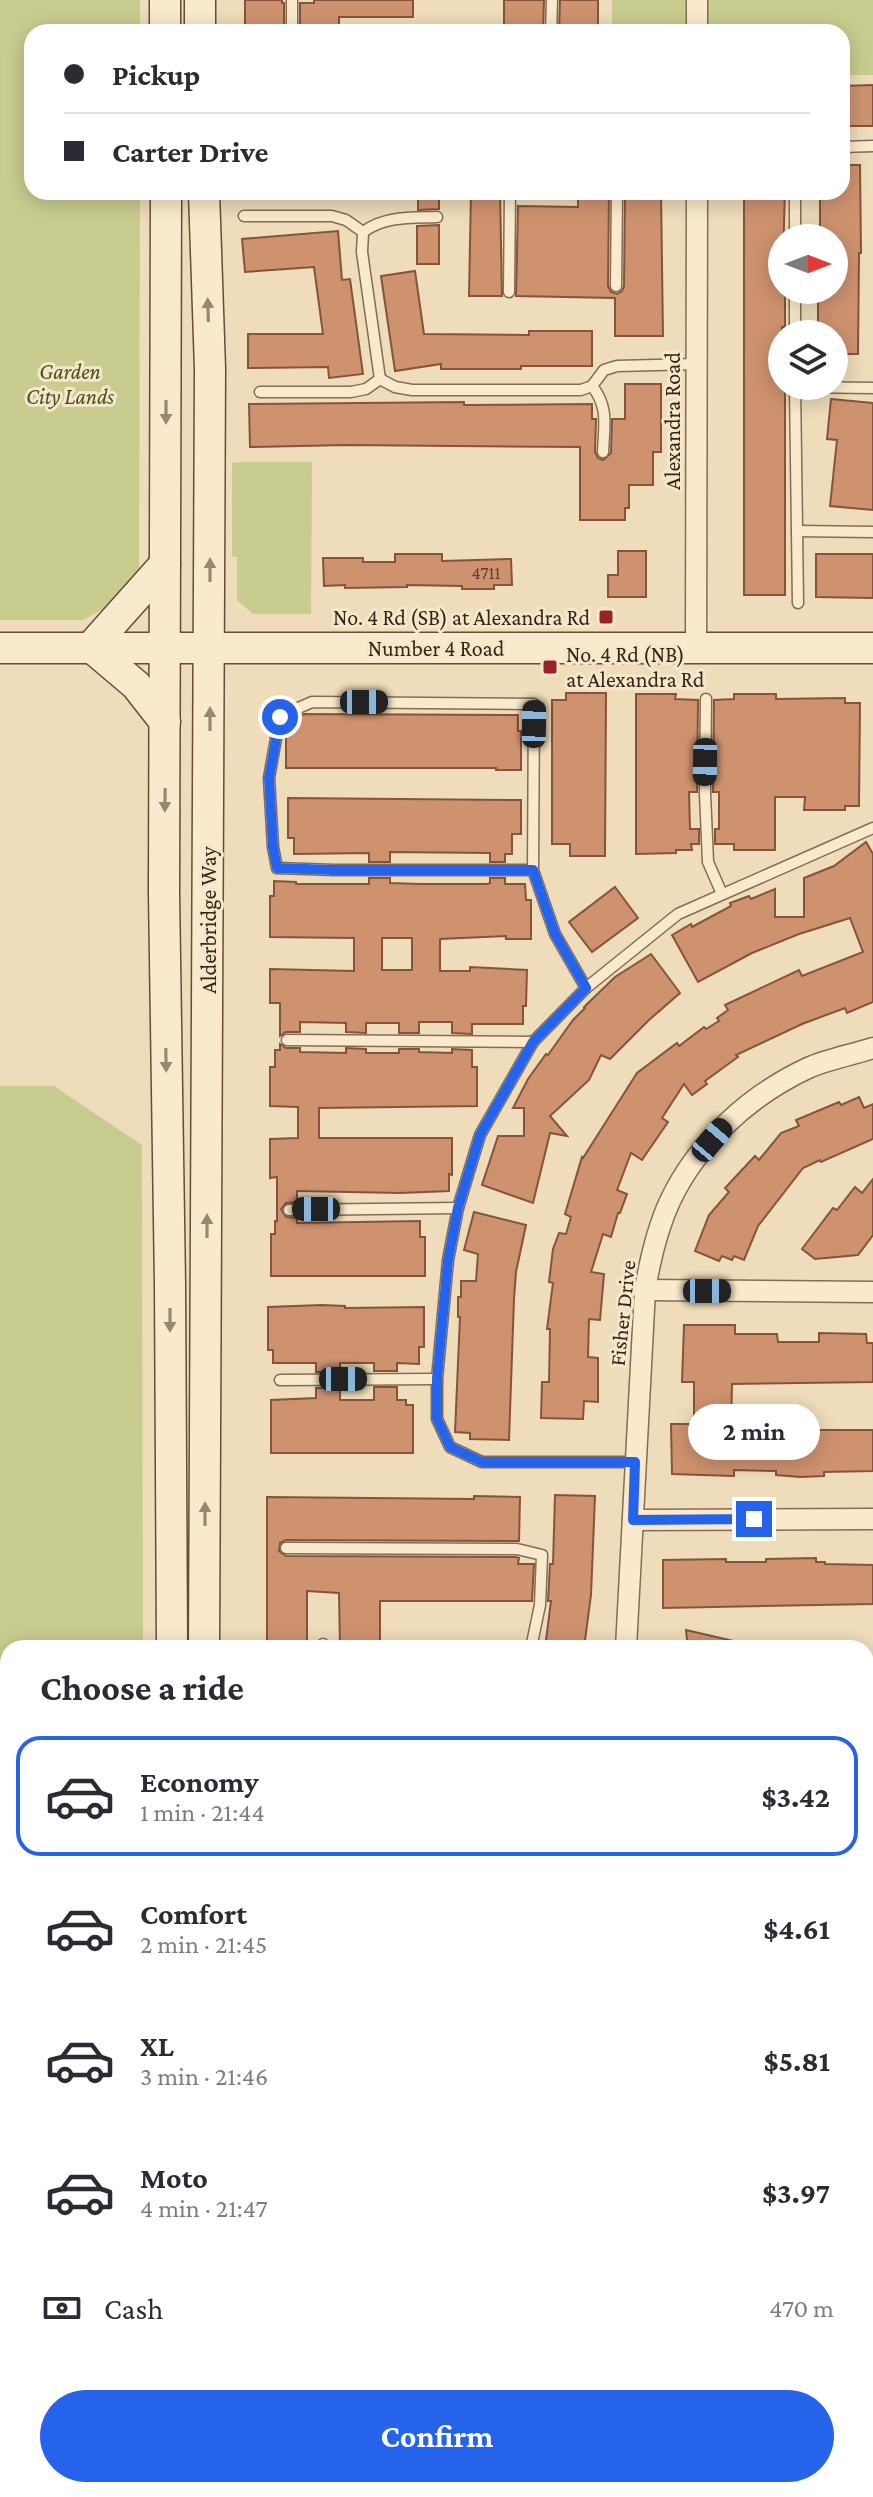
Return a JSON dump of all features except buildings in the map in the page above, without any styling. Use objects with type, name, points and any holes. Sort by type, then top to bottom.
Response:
[{"type":"main road","points":[[165,0],[165,24]]},
{"type":"main road","points":[[200,0],[200,24]]},
{"type":"main road","name":"Alderbridge Way","points":[[166,200],[164,893],[172,1640]]},
{"type":"main road","name":"Alderbridge Way","points":[[204,200],[210,369],[210,648],[204,1640]]},
{"type":"main road","points":[[165,564],[91,647],[136,685],[165,722]]},
{"type":"main road","name":"Number 4 Road","points":[[0,648],[873,648]]},
{"type":"main road","points":[[171,1466],[188,1562],[189,1640]]},
{"type":"street","points":[[697,0],[697,24]]},
{"type":"street","name":"Alexandra Road","points":[[696,649],[697,200]]},
{"type":"street","name":"Fisher Drive","points":[[626,1640],[645,1290],[651,1258],[670,1200],[697,1158],[726,1123],[750,1102],[811,1067],[873,1048]]},
{"type":"street","points":[[645,1290],[873,1292]]},
{"type":"street","points":[[633,1520],[873,1519]]},
{"type":"lane","points":[[292,0],[292,24]]},
{"type":"lane","points":[[551,24],[552,0]]},
{"type":"lane","points":[[850,147],[873,146]]},
{"type":"lane","points":[[509,292],[510,200]]},
{"type":"lane","points":[[616,286],[617,200]]},
{"type":"lane","points":[[795,200],[795,224]]},
{"type":"lane","points":[[244,216],[332,216],[346,220],[363,232]]},
{"type":"lane","points":[[363,232],[392,219],[437,217]]},
{"type":"lane","points":[[363,232],[362,252],[380,379]]},
{"type":"lane","points":[[380,379],[395,387],[412,390],[581,390],[592,386],[604,370],[617,366],[696,364]]},
{"type":"lane","points":[[260,392],[351,392],[366,389],[380,379]]},
{"type":"lane","points":[[592,386],[604,408],[603,452]]},
{"type":"lane","points":[[848,388],[873,388]]},
{"type":"lane","points":[[795,400],[798,603]]},
{"type":"lane","points":[[797,531],[873,532]]},
{"type":"lane","points":[[706,699],[708,862],[722,894]]},
{"type":"lane","points":[[533,870],[277,868],[269,778],[280,716],[312,702],[534,704],[533,870],[555,934],[586,988]]},
{"type":"lane","points":[[635,1462],[482,1462],[450,1447],[437,1419],[437,1379],[448,1260],[458,1208],[480,1135],[533,1042],[586,988],[678,914],[873,828]]},
{"type":"lane","points":[[287,1040],[533,1042]]},
{"type":"lane","points":[[289,1210],[458,1208]]},
{"type":"lane","points":[[280,1380],[437,1379]]},
{"type":"lane","points":[[286,1548],[517,1549],[542,1555],[540,1605],[533,1640]]},
{"type":"green space","name":"Garden City Lands","points":[[0,0],[140,0],[140,24],[24,24],[24,200],[140,200],[139,575],[125,597],[83,620],[0,620]]},
{"type":"green space","points":[[612,0],[873,0],[873,75],[850,75],[850,24],[612,24]]},
{"type":"green space","points":[[312,462],[311,614],[253,614],[237,600],[237,557],[232,556],[232,463]]},
{"type":"green space","points":[[0,1086],[54,1086],[142,1145],[143,1640],[0,1640]]},
{"type":"place","name":"No. 4 Rd (SB) at Alexandra Rd","points":[[606,617]]},
{"type":"place","name":"No. 4 Rd (NB) at Alexandra Rd","points":[[550,667]]},
{"type":"route","points":[[280,717],[269,778],[277,868],[533,870],[555,934],[586,988],[533,1042],[480,1135],[458,1208],[448,1260],[437,1379],[437,1419],[450,1447],[482,1462],[635,1462],[633,1520],[754,1519]]}]
